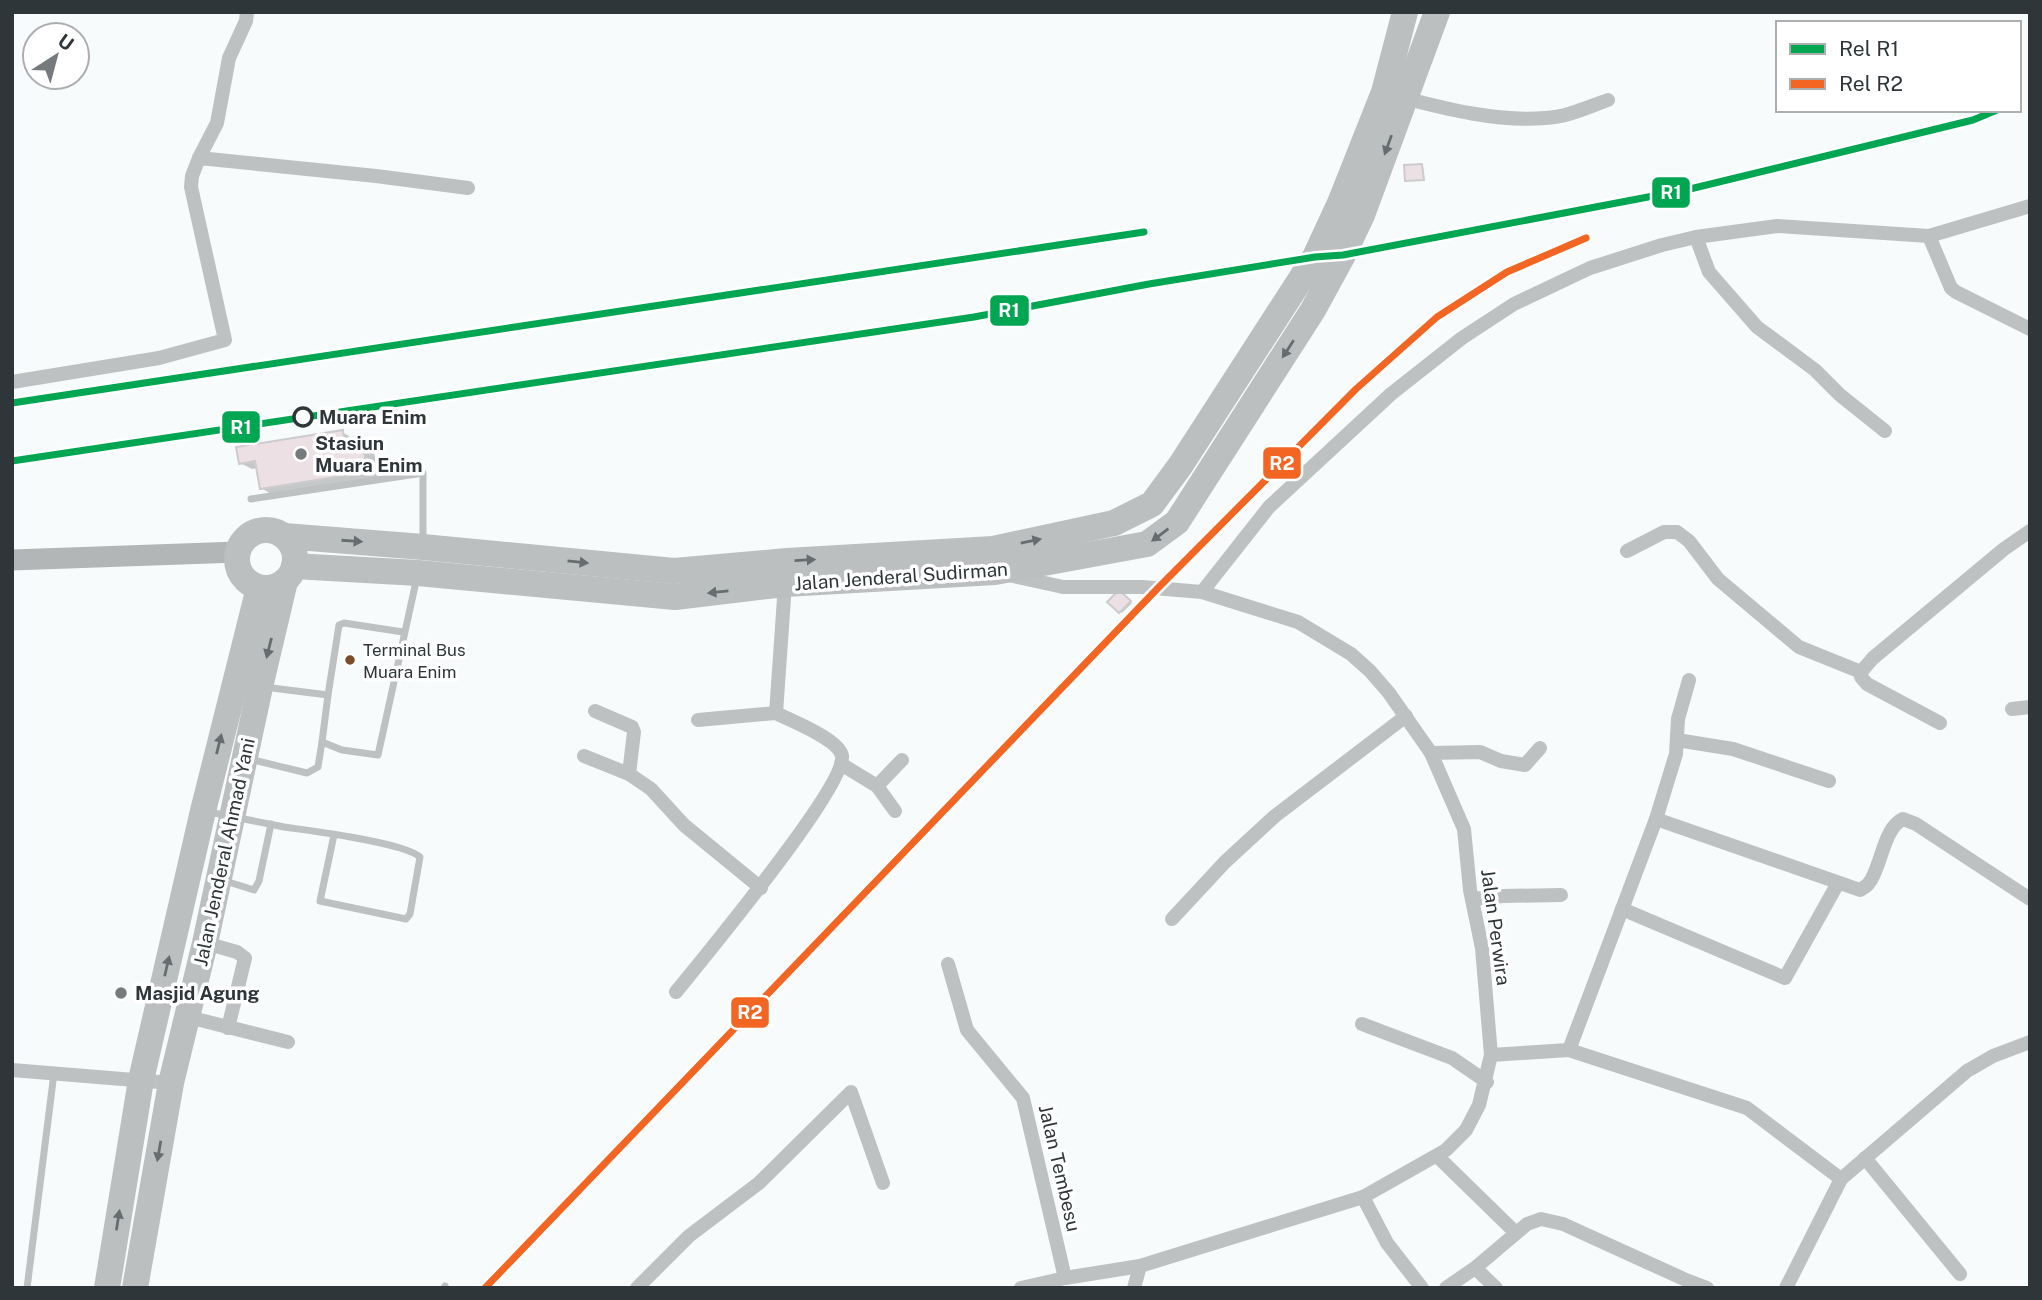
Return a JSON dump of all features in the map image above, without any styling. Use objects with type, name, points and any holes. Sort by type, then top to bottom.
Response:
[{"type":"highway","name":"Jalan Jenderal Sudirman","points":[[290,574],[418,573],[675,597],[1147,544],[1177,522],[1313,310],[1343,255],[1362,215],[1394,95],[1405,12]]},
{"type":"highway","name":"Jalan Jenderal Sudirman","points":[[1394,95],[1437,12]]},
{"type":"highway","points":[[266,530],[284,536],[293,550],[290,574],[273,588],[259,588],[246,580],[238,567],[237,552],[242,543],[256,532],[266,530]]},
{"type":"highway","name":"Jalan Jenderal Sudirman","points":[[284,536],[674,571],[787,561],[994,560]]},
{"type":"highway","name":"Jalan Jenderal Ahmad Yani","points":[[135,1288],[171,1083],[205,943],[260,687],[290,574]]},
{"type":"highway","name":"Jalan Jenderal Ahmad Yani","points":[[107,1288],[141,1080],[202,811],[259,588]]},
{"type":"main road","points":[[12,560],[237,552]]},
{"type":"street","points":[[12,382],[159,358],[225,340],[191,187],[199,158],[217,123],[229,58],[246,21],[247,12]]},
{"type":"street","points":[[1394,95],[1487,116],[1545,118],[1576,112],[1608,100]]},
{"type":"street","points":[[199,158],[468,188]]},
{"type":"street","points":[[1202,592],[1269,507],[1391,394],[1462,338],[1514,304],[1590,268],[1696,237],[1777,226],[1929,236],[2030,206]]},
{"type":"street","points":[[1929,236],[1951,288],[2030,329]]},
{"type":"street","points":[[1696,237],[1709,272],[1757,327],[1815,370],[1840,396],[1885,432]]},
{"type":"street","points":[[1940,723],[1867,684],[1861,677],[1861,672],[1873,658],[2004,549],[2030,531]]},
{"type":"street","points":[[1627,551],[1664,532],[1676,532],[1689,541],[1718,579],[1799,647],[1861,672]]},
{"type":"street","name":"Jalan Perwira","points":[[994,560],[1063,587],[1142,587],[1202,592],[1298,622],[1351,654],[1370,671],[1431,753],[1464,829],[1472,899],[1482,948],[1491,1055],[1487,1082],[1466,1130],[1437,1156],[1363,1197],[1140,1266],[1021,1288]]},
{"type":"street","points":[[776,713],[785,584]]},
{"type":"street","points":[[1569,1050],[1656,818],[1676,754],[1678,719],[1689,680]]},
{"type":"street","points":[[2012,709],[2030,707]]},
{"type":"street","points":[[595,711],[632,727],[634,732],[629,774]]},
{"type":"street","points":[[676,992],[761,888],[824,794],[841,764],[842,757],[832,741],[776,713],[698,720]]},
{"type":"street","points":[[1172,919],[1225,862],[1275,816],[1406,716]]},
{"type":"street","points":[[1677,740],[1733,749],[1829,781]]},
{"type":"street","points":[[1431,753],[1480,752],[1501,761],[1525,765],[1541,748]]},
{"type":"street","points":[[584,756],[629,774],[651,789],[684,825],[761,888]]},
{"type":"street","points":[[877,786],[902,760]]},
{"type":"street","points":[[841,764],[877,786],[895,811]]},
{"type":"street","points":[[1656,818],[1860,890],[1870,883],[1895,825],[1903,819],[1916,824],[2030,899]]},
{"type":"street","points":[[1622,909],[1785,978],[1838,883]]},
{"type":"street","points":[[1472,899],[1562,895]]},
{"type":"street","points":[[205,943],[237,952],[245,958],[228,1028]]},
{"type":"street","name":"Jalan Tembesu","points":[[948,964],[967,1030],[1023,1098],[1065,1278]]},
{"type":"street","points":[[188,1017],[289,1042]]},
{"type":"street","points":[[1362,1024],[1451,1058],[1487,1082]]},
{"type":"street","points":[[1786,1288],[1841,1180],[1967,1071],[1993,1056],[2030,1042]]},
{"type":"street","points":[[1491,1055],[1569,1050],[1747,1108],[1841,1180]]},
{"type":"street","points":[[12,1070],[171,1083]]},
{"type":"street","points":[[637,1288],[689,1236],[759,1183],[851,1092],[883,1184]]},
{"type":"street","points":[[1437,1156],[1516,1233]]},
{"type":"street","points":[[1865,1158],[1960,1274]]},
{"type":"street","points":[[1363,1197],[1387,1243],[1422,1288]]},
{"type":"street","points":[[1446,1288],[1535,1220],[1556,1221],[1685,1284],[1707,1288]]},
{"type":"street","points":[[1134,1288],[1140,1266]]},
{"type":"street","points":[[1475,1268],[1496,1288]]},
{"type":"lane","points":[[251,499],[423,473],[423,547],[378,755],[342,750],[323,742]]},
{"type":"lane","points":[[244,758],[307,773],[318,767],[339,625],[344,623],[403,632]]},
{"type":"lane","points":[[260,687],[328,695]]},
{"type":"lane","points":[[202,811],[232,816],[410,849],[421,856],[410,914],[406,919],[320,901],[334,835]]},
{"type":"lane","points":[[218,879],[254,890],[271,824]]},
{"type":"lane","points":[[27,1288],[54,1073]]},
{"type":"building","points":[[1422,164],[1424,180],[1405,181],[1404,165]]},
{"type":"building","name":"Stasiun Muara Enim","points":[[343,430],[344,439],[362,436],[367,472],[260,489],[255,461],[239,464],[236,447]]},
{"type":"building","points":[[1119,590],[1131,601],[1119,613],[1107,602]]},
{"type":"rail line","name":"R1","points":[[12,461],[974,317],[1149,284],[1315,257],[1343,255],[1690,189],[1973,120],[1992,112]]},
{"type":"rail line","name":"R1","points":[[12,403],[1144,232]]},
{"type":"rail line","name":"R2","points":[[485,1288],[1157,589],[1356,389],[1437,317],[1507,272],[1586,238]]},
{"type":"place","name":"Muara Enim","points":[[303,417]]},
{"type":"place","name":"Stasiun Muara Enim","points":[[301,454]]},
{"type":"place","name":"Terminal Bus Muara Enim","points":[[350,660]]},
{"type":"place","name":"Masjid Agung","points":[[121,993]]}]
